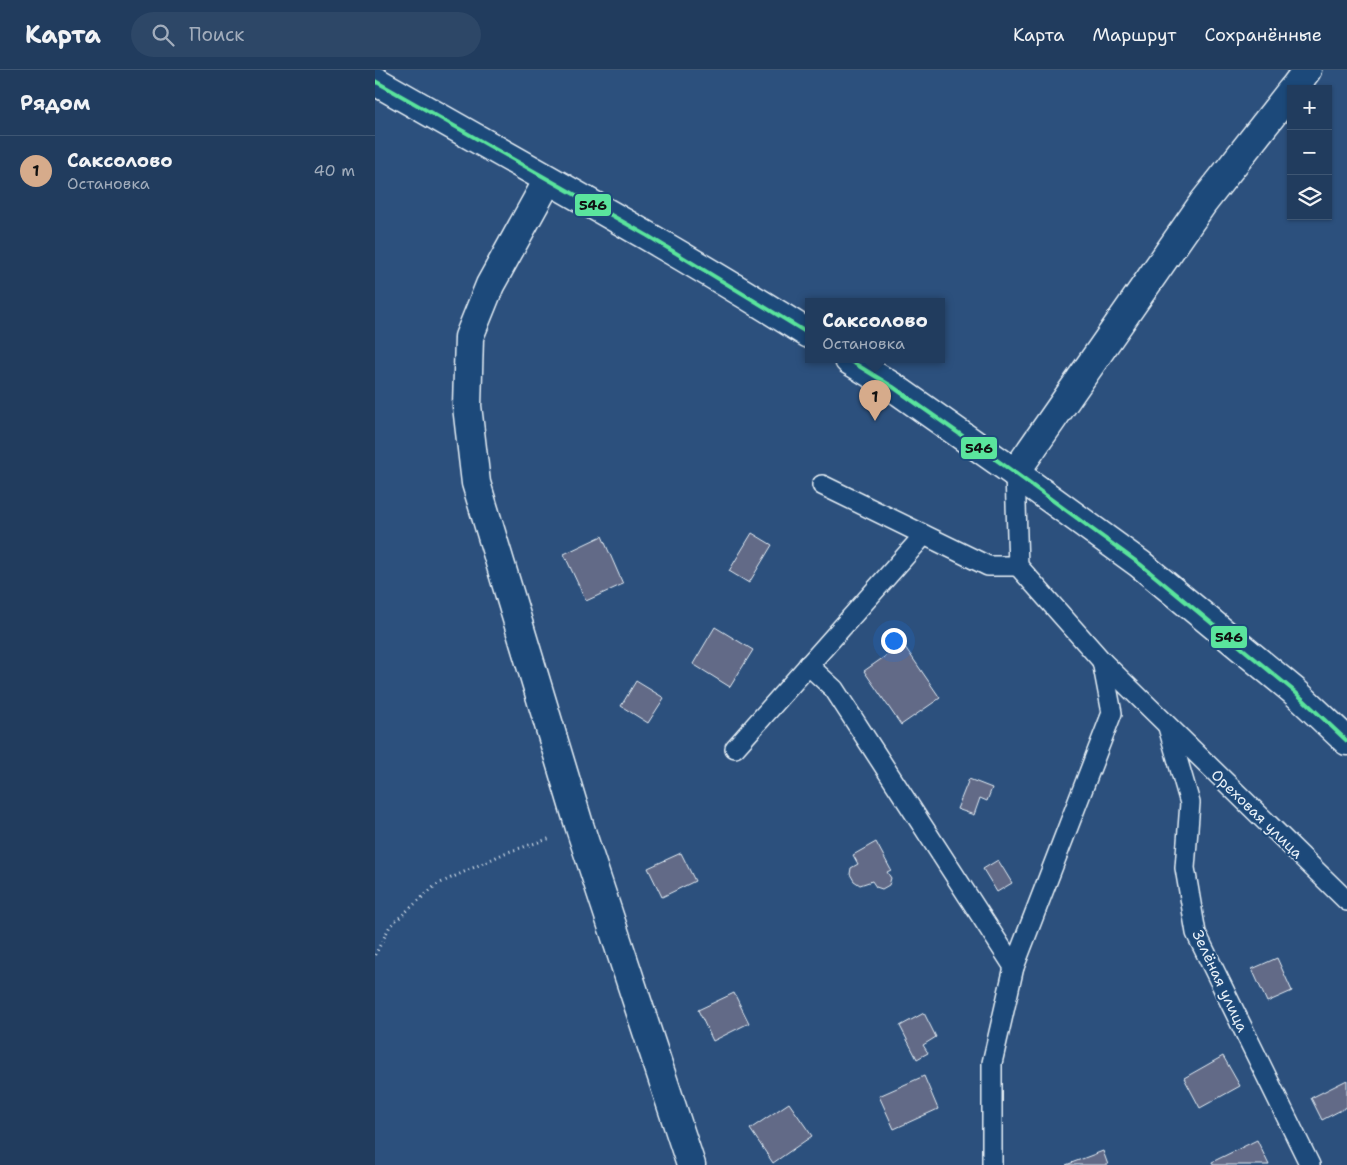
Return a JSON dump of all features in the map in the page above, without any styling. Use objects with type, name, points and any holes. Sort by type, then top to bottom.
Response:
[{"type":"street","points":[[1296,85],[1307,70]]},
{"type":"street","points":[[375,81],[757,301],[805,331]]},
{"type":"street","points":[[1015,473],[1203,204],[1287,96]]},
{"type":"street","points":[[548,180],[490,285],[469,337],[467,406],[476,483],[580,828],[691,1165]]},
{"type":"street","points":[[854,363],[893,387],[1015,473],[1139,564],[1294,691],[1347,741]]},
{"type":"lane","points":[[822,485],[988,566],[1018,566],[1015,473]]},
{"type":"lane","points":[[735,748],[924,535]]},
{"type":"lane","name":"Ореховая улица","points":[[1018,566],[1102,661],[1347,901]]},
{"type":"lane","points":[[992,1165],[992,1063],[1014,967],[1112,713],[1102,661]]},
{"type":"lane","points":[[808,665],[834,689],[1014,967]]},
{"type":"lane","name":"Зелёная улица","points":[[1168,726],[1190,803],[1185,868],[1195,932],[1309,1165]]},
{"type":"path","points":[[375,956],[390,926],[436,885],[505,852],[580,828]]},
{"type":"building","points":[[752,533],[772,545],[749,583],[729,571]]},
{"type":"building","points":[[602,536],[623,584],[586,601],[564,554]]},
{"type":"building","points":[[715,627],[753,650],[730,687],[693,664]]},
{"type":"building","points":[[903,644],[940,698],[901,725],[864,671]]},
{"type":"building","points":[[636,681],[664,698],[648,723],[621,706]]},
{"type":"building","points":[[969,779],[992,788],[987,801],[980,798],[974,815],[957,809]]},
{"type":"building","points":[[876,842],[891,870],[887,872],[891,878],[889,885],[882,889],[876,887],[872,881],[860,885],[854,881],[850,874],[851,868],[858,864],[853,855]]},
{"type":"building","points":[[681,853],[695,881],[662,897],[648,868]]},
{"type":"building","points":[[998,860],[1012,883],[997,892],[983,869]]},
{"type":"building","points":[[1277,958],[1292,991],[1267,1002],[1252,969]]},
{"type":"building","points":[[734,993],[749,1023],[713,1041],[698,1010]]},
{"type":"building","points":[[924,1013],[936,1037],[923,1045],[928,1053],[917,1059],[900,1026]]},
{"type":"building","points":[[1223,1056],[1240,1086],[1200,1108],[1184,1078]]},
{"type":"building","points":[[924,1076],[938,1109],[894,1129],[879,1096]]},
{"type":"building","points":[[1347,1080],[1347,1107],[1322,1120],[1311,1098]]},
{"type":"building","points":[[789,1103],[812,1136],[773,1163],[750,1129]]},
{"type":"building","points":[[1257,1140],[1269,1165],[1213,1165],[1212,1162]]},
{"type":"building","points":[[1103,1151],[1108,1165],[1066,1165]]},
{"type":"transit line","name":"546","points":[[375,81],[648,236],[805,332]]},
{"type":"transit line","name":"546","points":[[854,363],[893,387],[1140,564],[1294,691],[1347,741]]},
{"type":"place","name":"Саксолово","points":[[875,421]]}]
